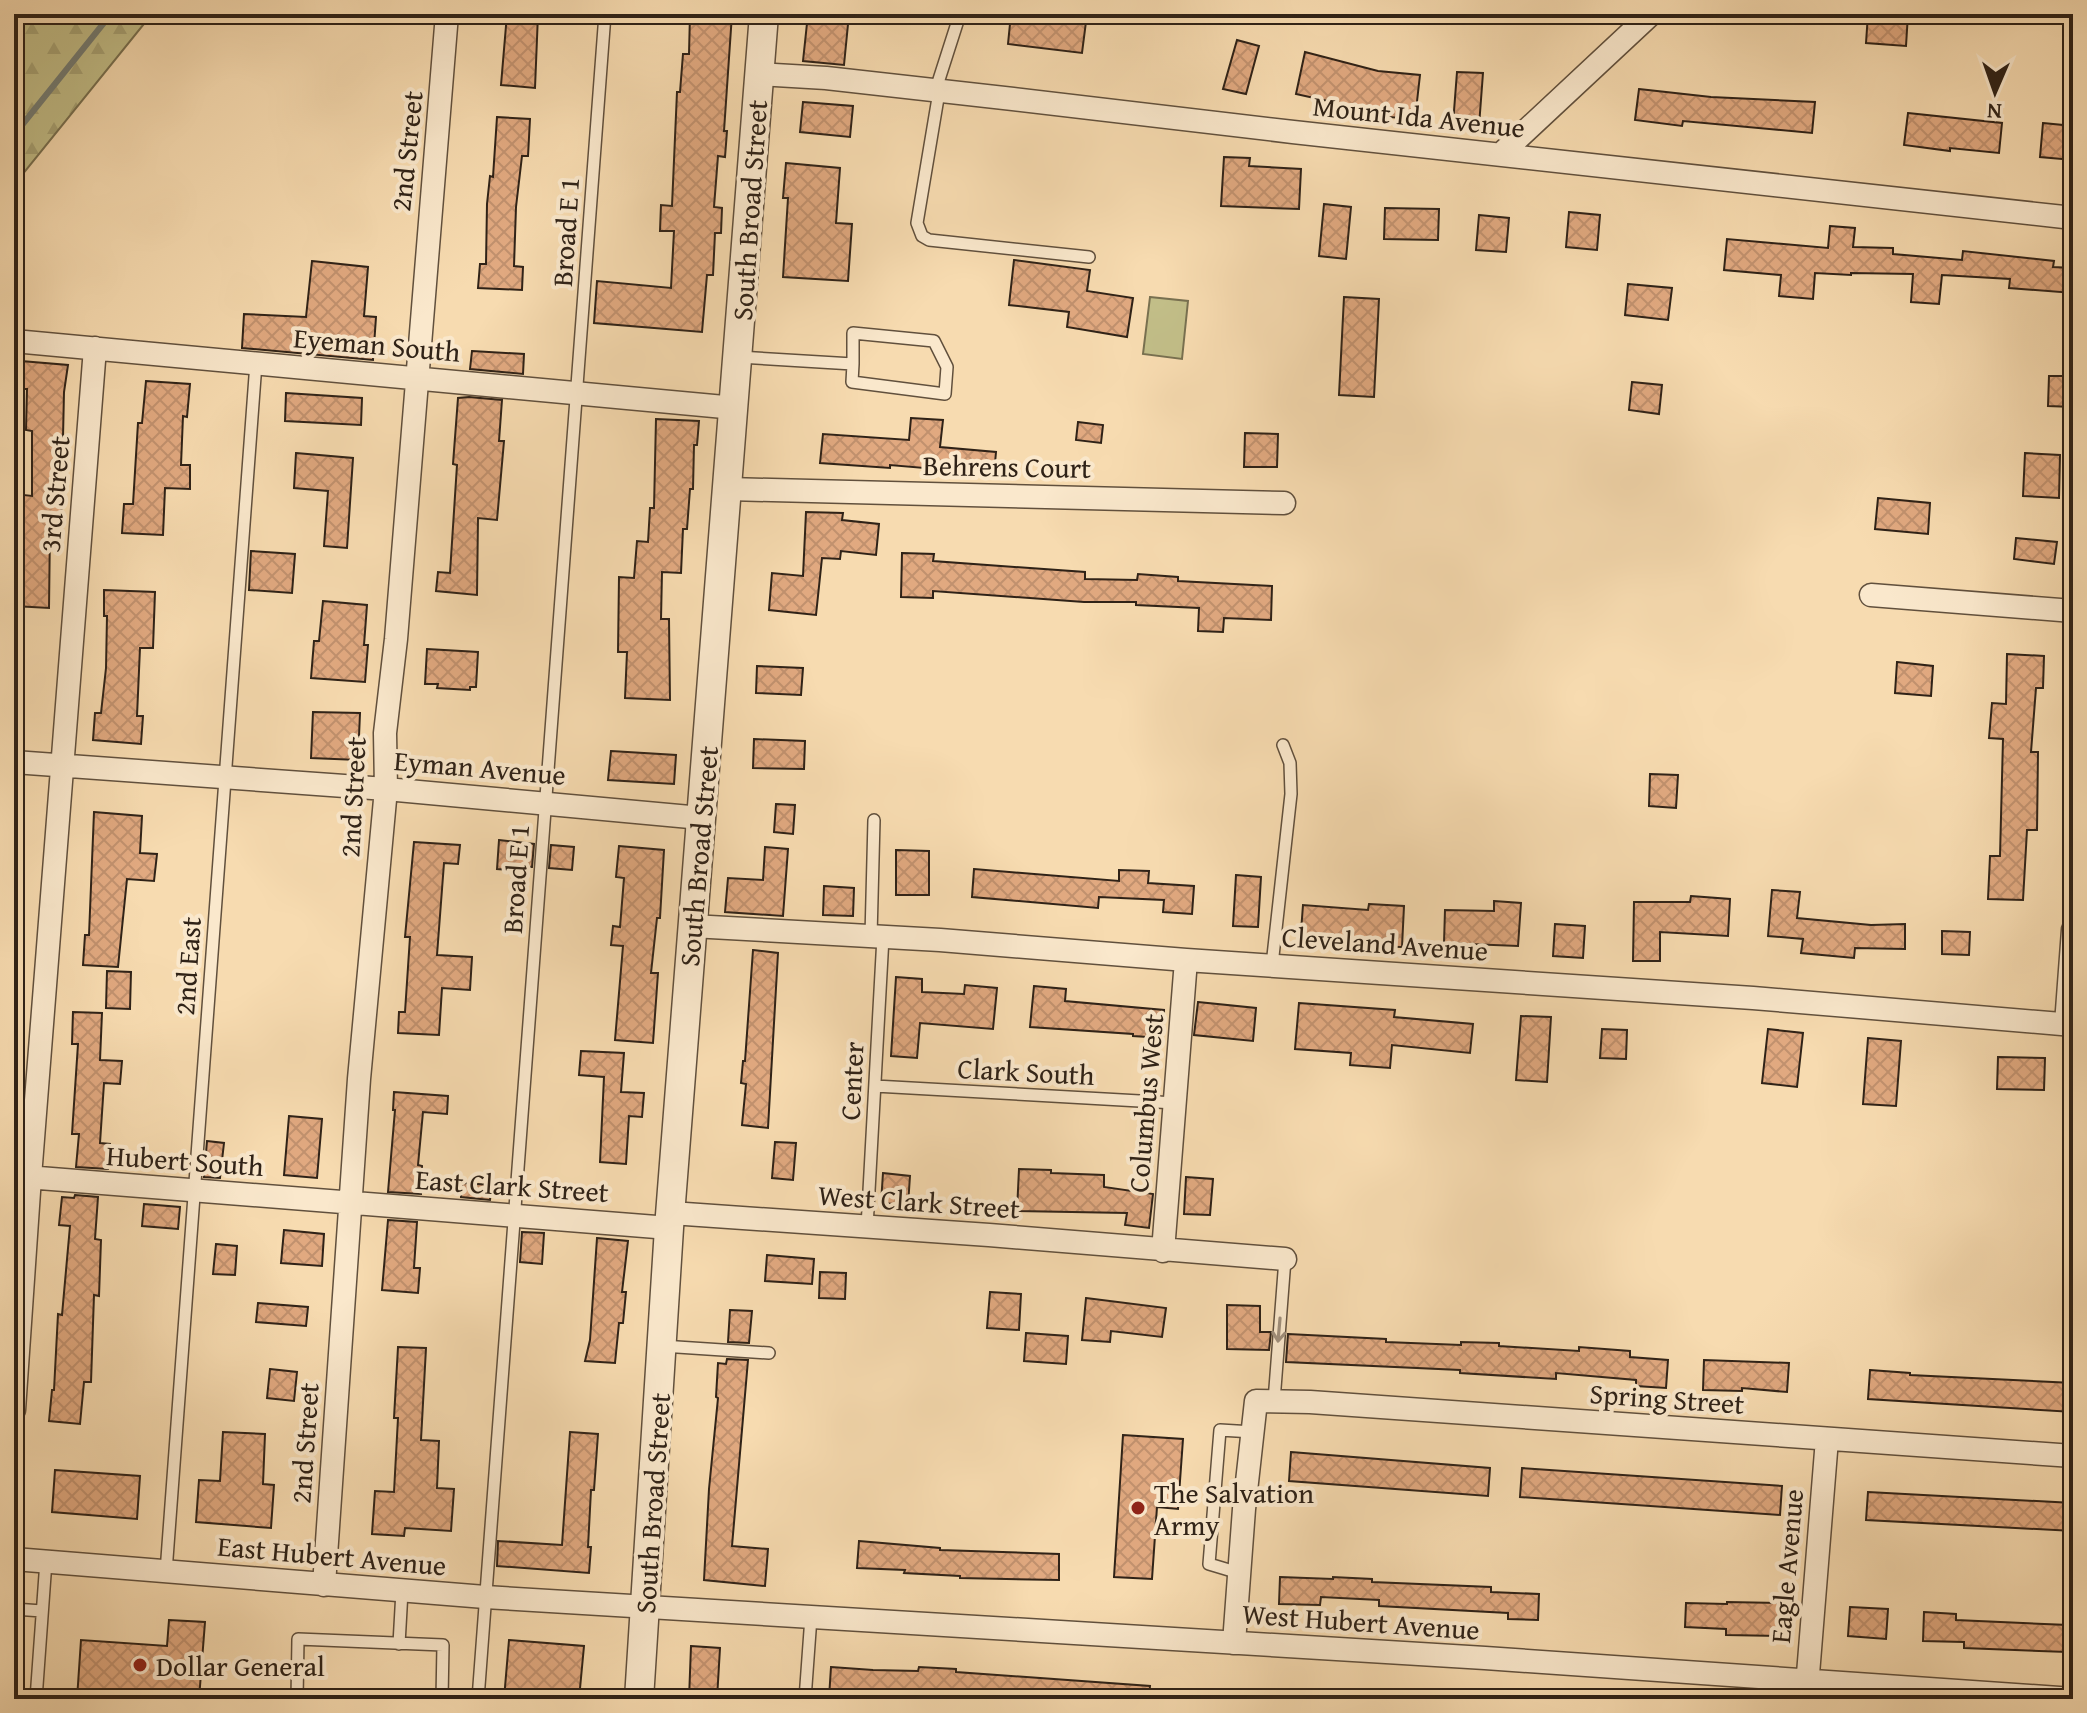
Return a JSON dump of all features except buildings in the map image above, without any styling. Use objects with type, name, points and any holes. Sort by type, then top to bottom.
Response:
[{"type":"street","name":"2nd Street","points":[[324,1585],[359,1079],[386,789],[385,733],[396,639],[447,14]]},
{"type":"street","name":"South Broad Street","points":[[639,1699],[670,1220],[764,14]]},
{"type":"street","points":[[1501,154],[1651,14]]},
{"type":"street","name":"Mount Ida Avenue","points":[[758,74],[826,78],[2073,218]]},
{"type":"street","name":"Eyeman South","points":[[14,341],[735,408]]},
{"type":"street","name":"3rd Street","points":[[14,1410],[22,1177],[62,765],[95,348]]},
{"type":"street","name":"Behrens Court","points":[[728,489],[1284,503]]},
{"type":"street","points":[[1871,595],[2073,611]]},
{"type":"street","name":"Eyman Avenue","points":[[14,762],[386,789],[701,818]]},
{"type":"street","name":"Cleveland Avenue","points":[[692,926],[877,936],[1753,998],[2070,1025]]},
{"type":"street","points":[[2070,1025],[2073,930]]},
{"type":"street","name":"Columbus West","points":[[1163,1251],[1186,960]]},
{"type":"street","name":"Hubert South","points":[[22,1177],[350,1203]]},
{"type":"street","name":"East Clark Street","points":[[350,1203],[514,1216],[670,1220]]},
{"type":"street","name":"West Clark Street","points":[[670,1220],[867,1227],[1285,1259]]},
{"type":"street","points":[[1234,1643],[1253,1432],[1265,1401]]},
{"type":"street","name":"Spring Street","points":[[1265,1401],[2073,1456]]},
{"type":"street","name":"Eagle Avenue","points":[[1806,1690],[1827,1439]]},
{"type":"street","name":"East Hubert Avenue","points":[[14,1559],[402,1591],[646,1606]]},
{"type":"street","name":"West Hubert Avenue","points":[[646,1606],[1234,1643],[1806,1690],[2073,1699]]},
{"type":"lane","name":"Broad E 1","points":[[478,1699],[605,14]]},
{"type":"lane","points":[[960,14],[937,92],[917,223],[922,236],[929,240],[1089,257]]},
{"type":"lane","points":[[853,333],[934,341],[947,367],[945,394],[852,382],[853,364],[853,333]]},
{"type":"lane","points":[[739,357],[853,364]]},
{"type":"lane","name":"2nd East","points":[[166,1572],[256,363]]},
{"type":"lane","points":[[1272,965],[1291,794],[1290,763],[1283,745]]},
{"type":"lane","name":"Center","points":[[867,1227],[875,1086],[877,936],[874,820]]},
{"type":"lane","name":"Clark South","points":[[875,1086],[1175,1103]]},
{"type":"lane","points":[[1265,1401],[1285,1259]]},
{"type":"lane","points":[[662,1346],[769,1353]]},
{"type":"lane","points":[[1239,1573],[1209,1564],[1220,1430],[1253,1432]]},
{"type":"lane","points":[[36,1699],[46,1561]]},
{"type":"lane","points":[[399,1644],[402,1591]]},
{"type":"lane","points":[[14,1609],[42,1611]]},
{"type":"lane","points":[[805,1699],[811,1617]]},
{"type":"lane","points":[[297,1699],[298,1639],[443,1645],[442,1699]]},
{"type":"green space","points":[[14,14],[152,14],[14,185]]},
{"type":"green space","points":[[1150,297],[1188,301],[1182,359],[1143,354]]},
{"type":"waterway","points":[[14,135],[111,14]]},
{"type":"place","name":"The Salvation Army","points":[[1138,1508]]},
{"type":"place","name":"Dollar General","points":[[140,1665]]}]
